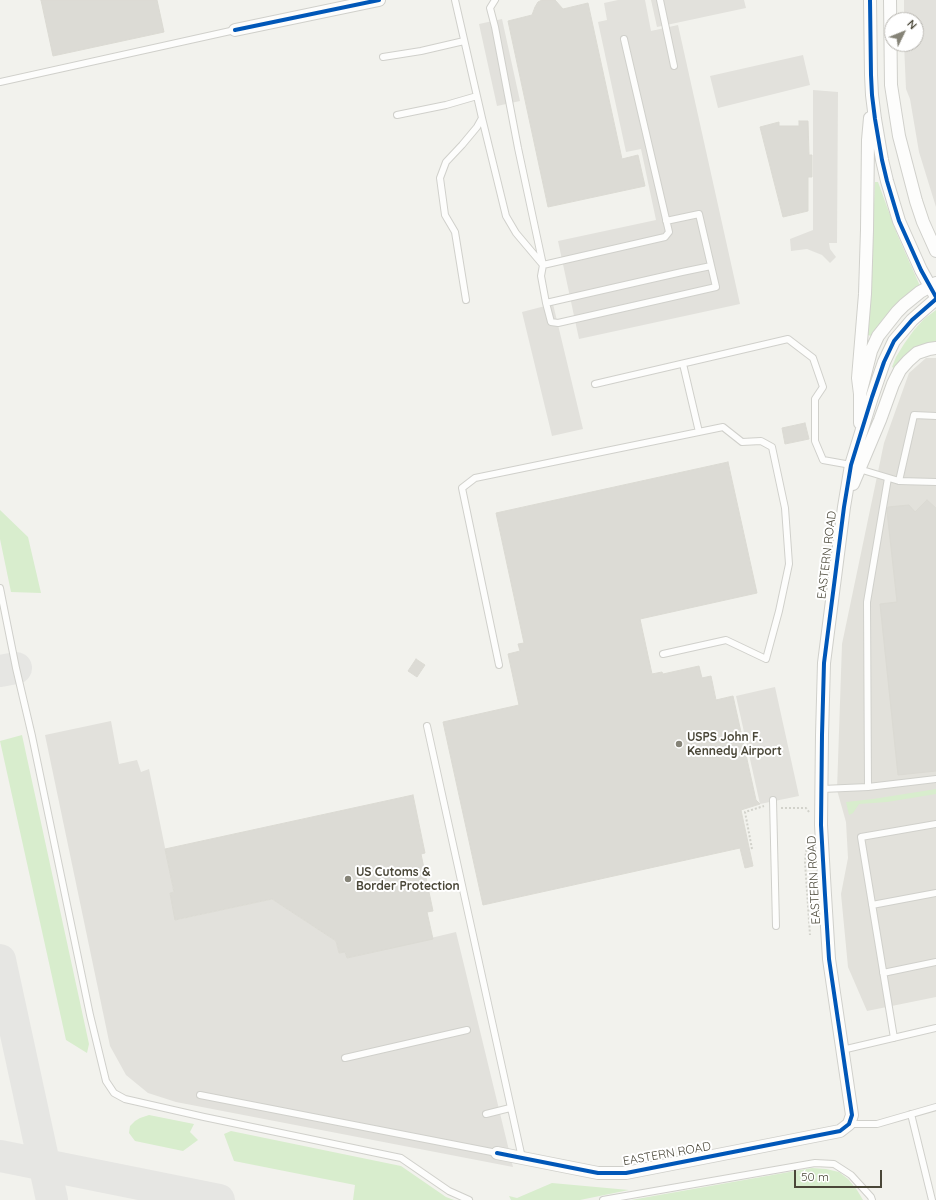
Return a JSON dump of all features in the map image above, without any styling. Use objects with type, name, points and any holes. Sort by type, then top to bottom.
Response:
[{"type":"street","points":[[235,30],[379,0]]},
{"type":"street","points":[[870,0],[872,95],[882,160],[893,202],[906,237],[935,292]]},
{"type":"street","points":[[890,0],[891,85],[899,136],[922,222],[936,251]]},
{"type":"street","points":[[860,394],[858,378],[865,294],[868,140],[872,95]]},
{"type":"street","name":"EASTERN ROAD","points":[[860,436],[860,394],[871,351],[878,336],[900,308],[912,298],[935,292]]},
{"type":"street","name":"EASTERN ROAD","points":[[497,1153],[598,1172],[626,1173],[840,1131],[849,1124],[852,1115],[829,959],[821,824],[824,663],[844,507],[855,467],[860,436],[884,362],[894,341],[935,292]]},
{"type":"street","points":[[855,467],[880,420],[893,384],[900,370],[908,360],[917,353],[936,348]]},
{"type":"lane","points":[[455,0],[506,216],[516,233],[543,265]]},
{"type":"lane","points":[[495,0],[490,8],[543,265],[541,276],[551,322],[566,322],[716,287],[699,214],[666,221]]},
{"type":"lane","points":[[660,0],[674,66]]},
{"type":"lane","points":[[0,82],[235,30]]},
{"type":"lane","points":[[543,265],[665,237],[669,232],[624,39]]},
{"type":"lane","points":[[383,57],[421,51],[464,41]]},
{"type":"lane","points":[[397,115],[446,105],[477,96]]},
{"type":"lane","points":[[466,300],[455,232],[445,215],[440,178],[446,162],[477,127],[482,118]]},
{"type":"lane","points":[[546,303],[674,273],[711,266]]},
{"type":"lane","points":[[595,384],[788,339],[813,358],[823,388],[816,400],[815,417],[815,441],[823,460],[855,467],[898,481],[936,482]]},
{"type":"lane","points":[[683,364],[699,432]]},
{"type":"lane","points":[[898,481],[914,415],[936,416]]},
{"type":"lane","points":[[499,665],[462,488],[475,478],[723,427],[742,442],[761,441],[772,447],[784,508],[789,564],[779,611],[766,659],[726,640],[663,654]]},
{"type":"lane","points":[[868,787],[867,602],[888,478]]},
{"type":"lane","points":[[0,588],[90,1014],[106,1081],[114,1093],[125,1099],[204,1117],[402,1158],[449,1192],[469,1200]]},
{"type":"lane","points":[[427,726],[522,1158]]},
{"type":"lane","points":[[822,789],[868,787],[936,779]]},
{"type":"lane","points":[[773,800],[776,926]]},
{"type":"lane","points":[[894,1038],[861,837],[936,824]]},
{"type":"lane","points":[[872,905],[936,893]]},
{"type":"lane","points":[[884,973],[936,962]]},
{"type":"lane","points":[[842,1050],[936,1028]]},
{"type":"lane","points":[[345,1058],[467,1030]]},
{"type":"lane","points":[[200,1095],[497,1153]]},
{"type":"lane","points":[[849,1124],[877,1124],[936,1107]]},
{"type":"lane","points":[[486,1114],[510,1108]]},
{"type":"lane","points":[[911,1114],[932,1200]]},
{"type":"lane","points":[[603,1200],[815,1163],[834,1164],[851,1175],[872,1200]]},
{"type":"path","points":[[752,849],[745,812],[764,806]]},
{"type":"path","points":[[778,808],[806,808],[809,812],[810,818]]},
{"type":"path","points":[[809,836],[805,862],[810,935]]},
{"type":"shaded area","points":[[618,0],[645,0],[651,31],[678,25],[740,304],[579,339],[558,241],[656,220],[641,149],[626,152],[598,22],[607,20],[604,3]]},
{"type":"shaded area","points":[[651,0],[744,0],[746,8],[657,27]]},
{"type":"shaded area","points":[[904,0],[936,0],[936,207],[919,152],[910,99],[906,89],[904,52],[924,52],[924,12],[904,12]]},
{"type":"shaded area","points":[[502,19],[520,101],[497,106],[479,24]]},
{"type":"shaded area","points":[[803,55],[810,85],[718,108],[710,76]]},
{"type":"shaded area","points":[[813,90],[838,92],[837,243],[829,243],[830,249],[836,257],[830,263],[822,255],[807,249],[791,251],[790,239],[813,230]]},
{"type":"shaded area","points":[[553,304],[583,429],[552,436],[522,312]]},
{"type":"shaded area","points":[[926,358],[936,358],[936,997],[867,1011],[848,967],[841,894],[848,858],[846,822],[837,790],[842,644],[884,443],[909,373]]},
{"type":"shaded area","points":[[775,687],[799,796],[760,804],[736,696]]},
{"type":"shaded area","points":[[111,721],[119,764],[137,760],[141,772],[149,769],[174,892],[170,893],[176,920],[272,899],[336,941],[339,953],[345,952],[347,958],[456,932],[513,1167],[176,1102],[148,1093],[126,1075],[110,1046],[45,735]]},
{"type":"green space","points":[[875,182],[878,182],[897,234],[920,286],[902,299],[883,319],[871,336],[868,335]]},
{"type":"green space","points":[[936,310],[936,343],[895,369],[892,367],[896,357],[914,330],[924,319]]},
{"type":"green space","points":[[0,510],[28,537],[41,593],[11,592],[0,539]]},
{"type":"green space","points":[[22,735],[89,1044],[87,1053],[66,1040],[0,741]]},
{"type":"green space","points":[[936,789],[936,794],[887,802],[859,804],[853,813],[849,815],[846,802],[873,799]]},
{"type":"green space","points":[[149,1115],[194,1124],[190,1132],[198,1140],[183,1151],[135,1141],[129,1133],[130,1126],[140,1118]]},
{"type":"green space","points":[[231,1131],[401,1166],[446,1197],[454,1200],[353,1200],[355,1185],[234,1161],[224,1134]]},
{"type":"green space","points":[[812,1168],[839,1172],[848,1179],[863,1200],[631,1200]]},
{"type":"green space","points":[[552,1183],[629,1190],[580,1200],[511,1200],[509,1196],[517,1198]]},
{"type":"building","points":[[41,0],[157,0],[164,32],[53,56]]},
{"type":"building","points":[[542,0],[555,0],[563,9],[588,3],[622,159],[638,155],[645,186],[548,207],[508,21],[532,15],[538,2]]},
{"type":"building","points":[[799,121],[808,121],[809,155],[812,155],[812,177],[808,177],[808,211],[783,217],[760,127],[779,122],[779,126],[799,126]]},
{"type":"building","points":[[805,423],[809,439],[785,444],[782,428]]},
{"type":"building","points":[[728,462],[757,593],[640,619],[652,674],[662,672],[663,674],[699,666],[702,678],[711,676],[716,700],[733,696],[756,800],[760,804],[741,810],[753,866],[745,868],[740,848],[483,905],[443,722],[519,705],[508,654],[520,651],[518,644],[524,643],[496,513]]},
{"type":"building","points":[[927,500],[936,508],[936,771],[898,775],[880,604],[897,602],[887,511],[888,507],[909,505],[915,512]]},
{"type":"building","points":[[416,659],[425,665],[417,677],[408,671]]},
{"type":"building","points":[[413,795],[425,853],[421,854],[433,911],[427,912],[433,939],[347,958],[345,952],[339,953],[336,941],[272,899],[175,920],[170,893],[174,892],[165,849]]},
{"type":"taxiway","points":[[0,671],[16,668]]},
{"type":"taxiway","points":[[0,960],[52,1200]]},
{"type":"taxiway","points":[[0,1156],[219,1200]]},
{"type":"cycle path","points":[[235,30],[379,0]]},
{"type":"cycle path","points":[[870,0],[872,95],[882,160],[899,221],[921,270],[936,297]]},
{"type":"cycle path","points":[[497,1153],[598,1173],[626,1173],[840,1131],[849,1124],[852,1115],[829,959],[821,825],[824,663],[844,507],[851,465],[884,362],[894,341],[912,320],[936,299]]},
{"type":"place","name":"USPS John F. Kennedy Airport","points":[[679,744]]},
{"type":"place","name":"US Cutoms & Border Protection","points":[[348,879]]}]
